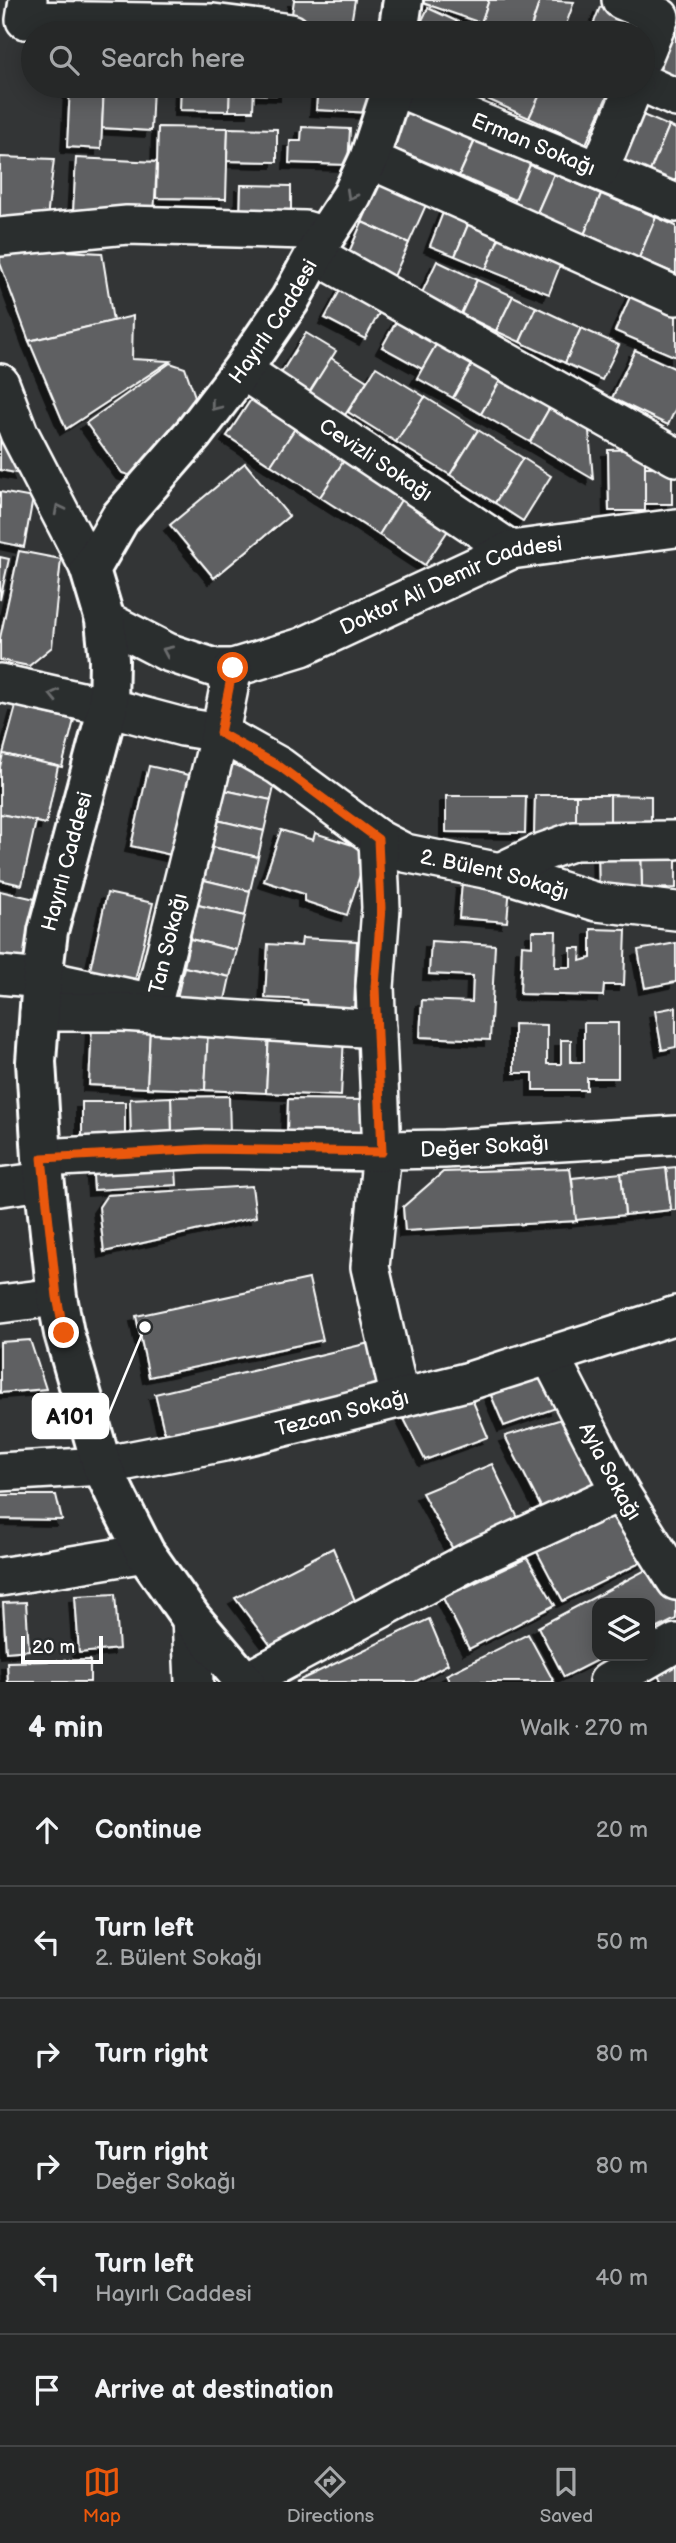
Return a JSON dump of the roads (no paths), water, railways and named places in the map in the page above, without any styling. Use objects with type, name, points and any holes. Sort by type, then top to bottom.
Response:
[{"type":"main road","points":[[400,21],[403,0]]},
{"type":"main road","name":"Hayırlı Caddesi","points":[[245,1682],[191,1618],[145,1553],[102,1466],[64,1333],[57,1297],[43,1169],[36,1062],[41,995],[48,931],[108,707],[109,660],[105,620],[90,570],[120,518],[194,433],[243,370],[290,300],[320,245],[352,195],[369,159],[389,98]]},
{"type":"street","points":[[621,0],[660,16],[655,28]]},
{"type":"street","points":[[18,13],[214,11],[249,21]]},
{"type":"street","points":[[655,88],[676,98]]},
{"type":"street","name":"Erman Sokağı","points":[[422,98],[676,203]]},
{"type":"street","points":[[599,170],[629,98]]},
{"type":"street","points":[[369,159],[676,296]]},
{"type":"street","points":[[0,237],[127,225],[305,230],[320,245],[676,457]]},
{"type":"street","name":"Cevizli Sokağı","points":[[243,370],[510,550]]},
{"type":"street","points":[[0,383],[19,433],[90,570]]},
{"type":"street","name":"Doktor Ali Demir Caddesi","points":[[233,668],[302,647],[510,550],[676,528]]},
{"type":"street","points":[[0,683],[183,727],[220,733],[233,668],[215,668],[167,652],[105,620]]},
{"type":"street","name":"2. Bülent Sokağı","points":[[220,733],[279,766],[378,839],[405,853],[500,872],[597,902],[676,911]]},
{"type":"street","name":"Tan Sokağı","points":[[0,975],[41,995],[153,1003],[220,733]]},
{"type":"street","points":[[378,839],[381,908],[375,987],[382,1152],[370,1267],[400,1399]]},
{"type":"street","points":[[500,872],[540,852],[574,841],[676,840]]},
{"type":"street","points":[[41,995],[123,1013],[377,1028]]},
{"type":"street","name":"Değer Sokağı","points":[[0,1187],[43,1169],[206,1149],[382,1152],[676,1135]]},
{"type":"street","points":[[0,1304],[57,1297]]},
{"type":"street","name":"Tezcan Sokağı","points":[[0,1472],[102,1466],[224,1442],[466,1382],[676,1315]]},
{"type":"street","name":"Ayla Sokağı","points":[[550,1356],[620,1492],[676,1581]]},
{"type":"street","points":[[245,1682],[472,1560],[620,1492]]},
{"type":"street","points":[[0,1577],[145,1553]]},
{"type":"street","points":[[191,1618],[194,1682]]},
{"type":"street","points":[[608,1682],[676,1643]]},
{"type":"place","name":"A101","points":[[145,1327]]}]
